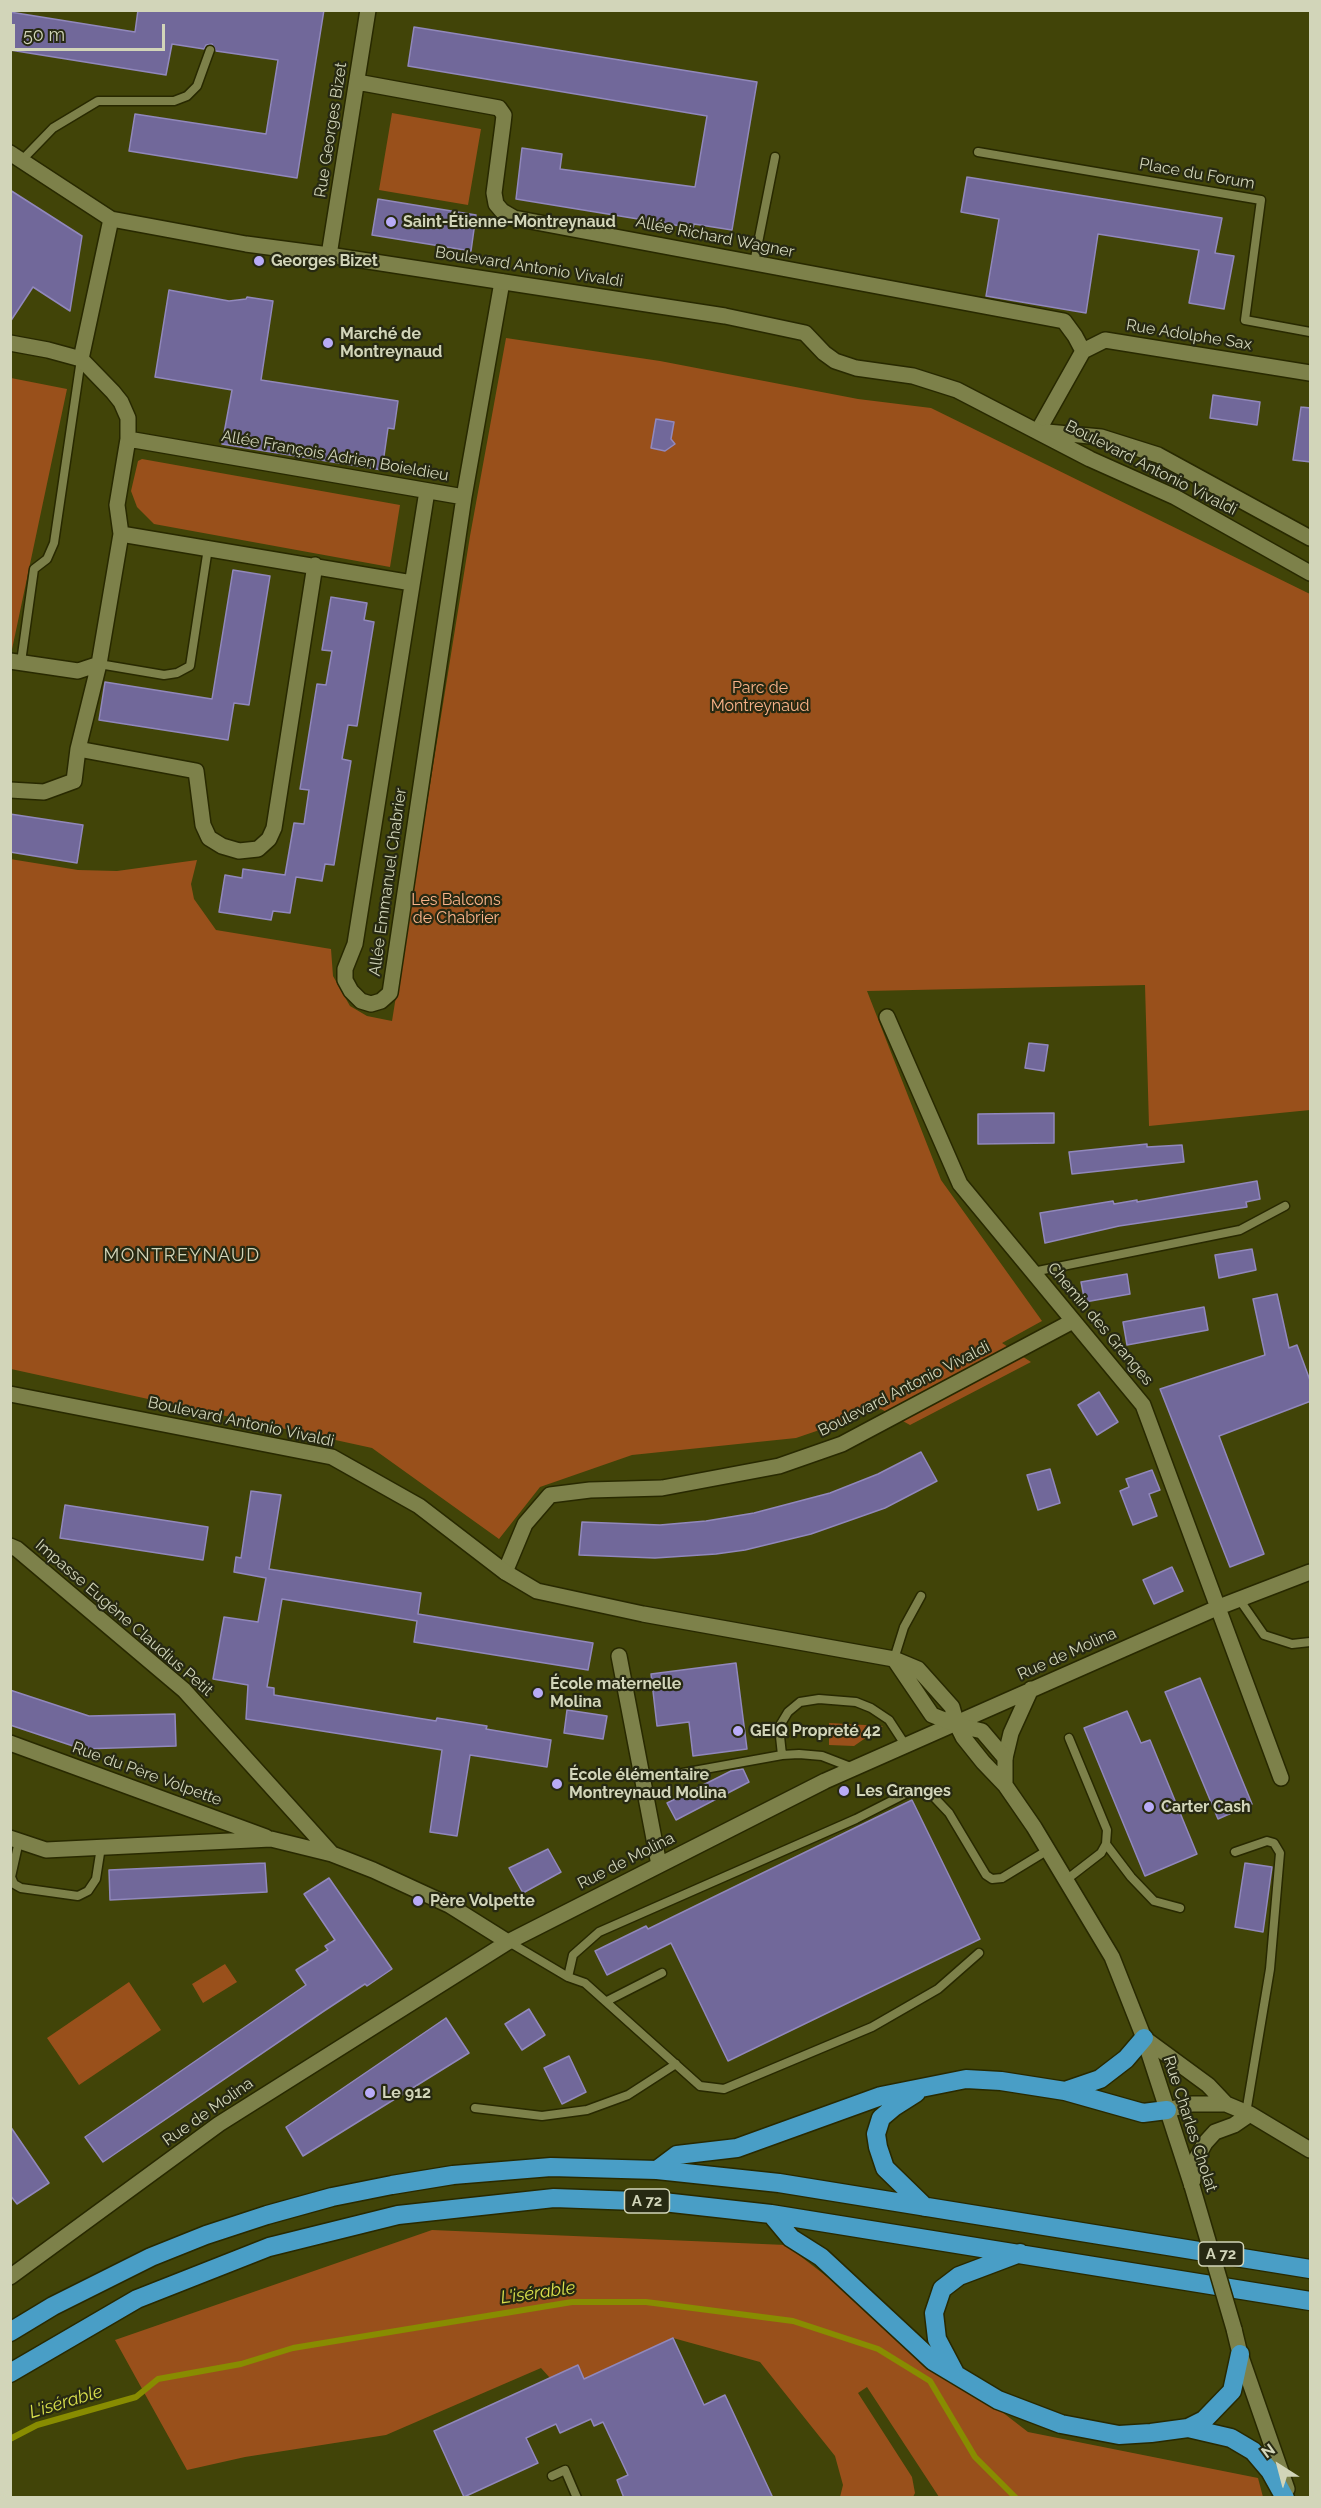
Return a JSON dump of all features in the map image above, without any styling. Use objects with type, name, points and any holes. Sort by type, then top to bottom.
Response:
[{"type":"highway","points":[[1065,2091],[1100,2079],[1126,2059],[1144,2038]]},
{"type":"highway","points":[[657,2170],[677,2155],[736,2148],[881,2096],[966,2079],[1001,2080],[1065,2091],[1143,2113],[1167,2110]]},
{"type":"highway","points":[[925,2207],[885,2168],[876,2134],[881,2118],[894,2107],[930,2085]]},
{"type":"highway","name":"A 72","points":[[10,2332],[53,2306],[151,2257],[206,2235],[332,2197],[443,2177],[498,2170],[596,2167],[657,2170],[779,2183],[1311,2269]]},
{"type":"highway","name":"A 72","points":[[10,2373],[137,2299],[269,2247],[398,2215],[554,2198],[663,2202],[771,2214],[1311,2301]]},
{"type":"highway","points":[[771,2214],[790,2238],[821,2257],[933,2361],[998,2400],[1061,2424],[1119,2435],[1188,2428],[1204,2420],[1232,2391],[1240,2354]]},
{"type":"highway","points":[[956,2375],[938,2339],[934,2313],[942,2289],[959,2276],[1021,2253]]},
{"type":"highway","points":[[1188,2428],[1231,2438],[1253,2451],[1270,2471],[1285,2498]]},
{"type":"street","name":"Rue Georges Bizet","points":[[330,255],[368,10]]},
{"type":"street","name":"Allée Richard Wagner","points":[[357,82],[499,108],[504,116],[494,193],[496,204],[502,211],[514,218],[1064,321],[1083,351]]},
{"type":"street","name":"Boulevard Antonio Vivaldi","points":[[16,157],[111,219],[246,244],[560,289],[725,316],[805,333],[835,361],[856,368],[913,376],[957,390],[1090,459],[1175,497],[1311,573]]},
{"type":"street","points":[[81,359],[111,219]]},
{"type":"street","name":"Allée François Adrien Boieldieu","points":[[128,439],[464,497],[502,282]]},
{"type":"street","name":"Rue Adolphe Sax","points":[[1083,351],[1105,340],[1311,373]]},
{"type":"street","points":[[10,343],[81,359],[121,402],[128,418],[128,439],[117,505],[121,534],[99,664],[78,749],[74,781],[44,792],[10,790]]},
{"type":"street","points":[[1038,431],[1083,351]]},
{"type":"street","name":"Boulevard Antonio Vivaldi","points":[[1038,431],[1101,437],[1158,455],[1311,538]]},
{"type":"street","name":"Allée Emmanuel Chabrier","points":[[427,491],[355,944],[345,969],[345,980],[351,991],[361,1001],[371,1004],[381,1001],[390,993],[464,497]]},
{"type":"street","points":[[121,534],[412,583]]},
{"type":"street","points":[[78,749],[196,771],[203,825],[209,838],[222,846],[239,851],[258,849],[269,839],[274,828],[315,566]]},
{"type":"street","points":[[16,662],[78,671],[99,664]]},
{"type":"street","name":"Chemin des Granges","points":[[887,1017],[960,1184],[1143,1405],[1281,1778]]},
{"type":"street","name":"Boulevard Antonio Vivaldi","points":[[505,1572],[525,1524],[550,1495],[590,1490],[662,1488],[779,1466],[842,1444],[1073,1321]]},
{"type":"street","name":"Boulevard Antonio Vivaldi","points":[[10,1394],[332,1457],[419,1506],[505,1572],[537,1591],[643,1614],[894,1659]]},
{"type":"street","name":"Impasse Eugène Claudius Petit","points":[[10,1546],[17,1549],[184,1690],[332,1854]]},
{"type":"street","name":"Rue de Molina","points":[[10,2277],[219,2124],[508,1942],[793,1797],[855,1768],[957,1725],[1031,1689],[1219,1607],[1311,1572]]},
{"type":"street","points":[[619,1656],[659,1865]]},
{"type":"street","points":[[894,1659],[932,1715],[957,1725],[982,1731],[1005,1758]]},
{"type":"street","points":[[1005,1785],[1005,1758],[1011,1732],[1031,1689]]},
{"type":"street","name":"Rue Charles Cholat","points":[[957,1725],[972,1749],[1005,1785],[1048,1850],[1112,1957],[1144,2038],[1192,2187],[1240,2354],[1290,2498]]},
{"type":"street","name":"Rue du Père Volpette","points":[[10,1743],[271,1839],[332,1854],[373,1870],[448,1905],[508,1942]]},
{"type":"street","name":"Rue du Père Volpette","points":[[15,1839],[46,1850],[271,1839]]},
{"type":"street","points":[[1144,2038],[1208,2085],[1226,2104]]},
{"type":"street","points":[[1167,2110],[1192,2104],[1226,2104],[1248,2113],[1311,2150]]},
{"type":"street","points":[[1192,2187],[1196,2159],[1205,2143],[1215,2132],[1234,2125],[1248,2113]]},
{"type":"lane","points":[[16,157],[53,128],[98,100],[174,101],[187,96],[197,86],[210,50]]},
{"type":"lane","name":"Place du Forum","points":[[978,152],[1261,200],[1245,320],[1311,332]]},
{"type":"lane","points":[[754,263],[774,157]]},
{"type":"lane","points":[[16,662],[34,568],[47,559],[54,543],[81,359]]},
{"type":"lane","points":[[99,664],[164,675],[177,673],[190,666],[208,548]]},
{"type":"lane","points":[[1033,1272],[1240,1230],[1285,1206]]},
{"type":"lane","points":[[894,1659],[904,1627],[921,1596]]},
{"type":"lane","points":[[1239,1599],[1264,1635],[1292,1644],[1311,1642]]},
{"type":"lane","points":[[782,1755],[779,1727],[788,1712],[800,1702],[819,1698],[856,1702],[872,1708],[889,1720],[906,1746]]},
{"type":"lane","points":[[1066,1880],[1101,1853],[1106,1844],[1107,1830],[1069,1738]]},
{"type":"lane","points":[[677,1774],[782,1755],[822,1756],[855,1768]]},
{"type":"lane","points":[[568,1977],[573,1955],[599,1932],[856,1819],[912,1790],[931,1794],[950,1813],[981,1866],[992,1880],[1002,1878],[1048,1850]]},
{"type":"lane","points":[[15,1839],[11,1877],[14,1884],[21,1888],[78,1896],[88,1891],[96,1879],[101,1847]]},
{"type":"lane","points":[[1235,1852],[1267,1841],[1274,1843],[1280,1853],[1270,1968],[1248,2113]]},
{"type":"lane","points":[[1106,1844],[1131,1877],[1154,1901],[1180,1908]]},
{"type":"lane","points":[[508,1942],[568,1977],[585,1983],[700,2086],[724,2089],[872,2027],[938,1989],[979,1953]]},
{"type":"lane","points":[[607,2001],[662,1973]]},
{"type":"lane","points":[[475,2108],[542,2116],[587,2110],[628,2095],[676,2064]]},
{"type":"lane","points":[[552,2476],[565,2470],[577,2498]]},
{"type":"green space","points":[[392,113],[481,129],[468,205],[379,190]]},
{"type":"green space","name":"Parc de Montreynaud","points":[[506,338],[660,361],[858,399],[931,408],[1310,594],[1310,1110],[1149,1126],[1145,985],[867,991],[941,1180],[1042,1321],[1002,1343],[1031,1362],[910,1425],[881,1409],[796,1438],[632,1455],[540,1487],[499,1539],[372,1448],[11,1369],[10,859],[78,870],[117,871],[197,860],[191,884],[194,899],[216,930],[331,949],[333,976],[350,1006],[367,1016],[392,1021],[470,536]]},
{"type":"green space","points":[[11,378],[67,389],[11,654]]},
{"type":"green space","points":[[142,459],[400,505],[390,567],[154,524],[137,507],[131,491],[138,461]]},
{"type":"green space","points":[[829,1723],[883,1726],[854,1746],[829,1745]]},
{"type":"green space","points":[[225,1964],[237,1982],[203,2003],[192,1984]]},
{"type":"green space","points":[[129,1982],[161,2030],[79,2085],[47,2038]]},
{"type":"green space","points":[[432,2230],[786,2245],[1028,2432],[1258,2478],[1263,2497],[939,2497],[867,2387],[858,2393],[912,2477],[915,2493],[913,2497],[840,2497],[843,2485],[835,2456],[760,2362],[673,2338],[584,2379],[578,2365],[550,2378],[541,2368],[386,2435],[245,2457],[187,2470],[115,2340]]},
{"type":"building","points":[[138,10],[324,10],[297,178],[129,151],[135,114],[266,134],[278,60],[216,51],[212,44],[206,45],[204,49],[172,44],[166,75],[10,50],[10,12],[135,32]]},
{"type":"building","points":[[414,27],[757,82],[732,230],[694,224],[693,228],[516,199],[522,148],[562,154],[560,169],[695,187],[707,116],[408,66]]},
{"type":"building","points":[[967,177],[1222,218],[1215,253],[1234,256],[1224,309],[1189,303],[1199,250],[1098,234],[1086,313],[986,296],[999,219],[961,212]]},
{"type":"building","points":[[10,190],[82,236],[70,311],[33,287],[10,322]]},
{"type":"building","points":[[378,199],[476,215],[471,251],[372,235]]},
{"type":"building","points":[[169,290],[229,301],[247,297],[273,301],[261,380],[398,401],[394,429],[388,428],[382,470],[222,444],[232,390],[155,377]]},
{"type":"building","points":[[1213,395],[1260,402],[1257,425],[1210,418]]},
{"type":"building","points":[[1301,407],[1311,408],[1311,462],[1293,460]]},
{"type":"building","points":[[656,419],[674,422],[671,439],[675,444],[665,451],[651,448]]},
{"type":"building","points":[[233,570],[270,576],[249,705],[234,703],[228,740],[99,720],[105,682],[212,699]]},
{"type":"building","points":[[331,597],[367,603],[364,620],[374,622],[357,726],[348,725],[342,759],[351,761],[334,865],[325,864],[322,881],[296,877],[290,913],[273,911],[271,920],[219,912],[225,875],[242,878],[243,869],[285,875],[294,823],[304,824],[309,790],[300,789],[317,684],[326,685],[332,651],[322,650]]},
{"type":"building","points":[[10,814],[83,825],[77,863],[10,852]]},
{"type":"building","points":[[1029,1043],[1048,1045],[1044,1071],[1025,1068]]},
{"type":"building","points":[[1054,1113],[1054,1143],[978,1144],[978,1114]]},
{"type":"building","points":[[1147,1144],[1147,1147],[1182,1145],[1184,1162],[1072,1174],[1069,1152]]},
{"type":"building","points":[[1257,1181],[1260,1199],[1246,1202],[1247,1207],[1119,1226],[1045,1243],[1040,1213],[1113,1201],[1114,1204],[1137,1200],[1137,1202]]},
{"type":"building","points":[[1252,1249],[1256,1270],[1219,1278],[1215,1255]]},
{"type":"building","points":[[1127,1274],[1130,1294],[1085,1302],[1081,1282]]},
{"type":"building","points":[[1277,1294],[1289,1348],[1297,1345],[1311,1383],[1311,1401],[1219,1436],[1264,1554],[1230,1567],[1160,1389],[1265,1355],[1253,1299]]},
{"type":"building","points":[[1204,1307],[1208,1330],[1127,1345],[1123,1322]]},
{"type":"building","points":[[1099,1392],[1118,1422],[1097,1435],[1078,1405]]},
{"type":"building","points":[[921,1452],[937,1481],[885,1508],[811,1534],[745,1550],[716,1554],[655,1558],[579,1555],[582,1522],[660,1525],[706,1521],[754,1513],[830,1493],[878,1474]]},
{"type":"building","points":[[1050,1469],[1060,1503],[1038,1510],[1027,1475]]},
{"type":"building","points":[[1152,1470],[1160,1490],[1149,1494],[1157,1516],[1133,1525],[1120,1491],[1129,1487],[1126,1479]]},
{"type":"building","points":[[251,1491],[281,1495],[269,1569],[421,1593],[418,1614],[593,1643],[588,1670],[414,1642],[417,1621],[282,1599],[267,1687],[274,1688],[274,1695],[436,1721],[437,1718],[487,1726],[486,1729],[551,1740],[547,1767],[470,1755],[457,1836],[430,1832],[442,1750],[246,1719],[248,1685],[213,1679],[224,1617],[258,1622],[266,1578],[234,1572],[236,1557],[241,1558]]},
{"type":"building","points":[[65,1505],[208,1527],[203,1560],[60,1538]]},
{"type":"building","points":[[1172,1567],[1183,1591],[1154,1604],[1143,1580]]},
{"type":"building","points":[[736,1663],[747,1749],[693,1756],[689,1722],[657,1726],[651,1674]]},
{"type":"building","points":[[1200,1678],[1252,1804],[1218,1819],[1165,1692]]},
{"type":"building","points":[[10,1690],[89,1716],[175,1714],[176,1746],[82,1749],[10,1725]]},
{"type":"building","points":[[567,1710],[607,1716],[603,1739],[564,1733]]},
{"type":"building","points":[[1127,1711],[1141,1743],[1150,1740],[1197,1854],[1145,1876],[1084,1728]]},
{"type":"building","points":[[743,1769],[749,1782],[676,1820],[667,1803],[731,1771]]},
{"type":"building","points":[[912,1800],[980,1939],[728,2061],[671,1943],[607,1975],[595,1951],[646,1926],[648,1929]]},
{"type":"building","points":[[548,1849],[561,1872],[523,1893],[509,1868]]},
{"type":"building","points":[[265,1863],[267,1892],[110,1900],[109,1870]]},
{"type":"building","points":[[1245,1863],[1272,1867],[1263,1932],[1235,1927]]},
{"type":"building","points":[[329,1878],[392,1969],[324,2011],[103,2162],[85,2137],[306,1985],[296,1970],[328,1950],[325,1946],[335,1940],[304,1894]]},
{"type":"building","points":[[529,2009],[545,2035],[522,2050],[505,2024]]},
{"type":"building","name":"Le 912","points":[[446,2018],[469,2053],[303,2156],[286,2127]]},
{"type":"building","points":[[569,2056],[586,2092],[562,2104],[544,2068]]},
{"type":"building","points":[[10,2126],[49,2183],[17,2204],[10,2195]]},
{"type":"building","points":[[673,2338],[704,2405],[725,2395],[773,2498],[624,2498],[617,2480],[628,2475],[603,2422],[594,2426],[591,2419],[560,2433],[556,2424],[526,2438],[538,2463],[464,2497],[434,2431],[578,2365],[584,2379]]},
{"type":"waterway","name":"L'isérable","points":[[10,2439],[37,2425],[136,2397],[158,2379],[241,2364],[293,2348],[572,2302],[646,2302],[793,2321],[878,2349],[930,2381],[975,2457],[1016,2498]]},
{"type":"place","name":"Saint-Étienne-Montreynaud","points":[[391,222]]},
{"type":"place","name":"Georges Bizet","points":[[259,261]]},
{"type":"place","name":"Marché de Montreynaud","points":[[328,343]]},
{"type":"place","name":"École maternelle Molina","points":[[538,1693]]},
{"type":"place","name":"GEIQ Propreté 42","points":[[738,1731]]},
{"type":"place","name":"École élémentaire Montreynaud Molina","points":[[557,1784]]},
{"type":"place","name":"Les Granges","points":[[844,1791]]},
{"type":"place","name":"Carter Cash","points":[[1149,1807]]},
{"type":"place","name":"Père Volpette","points":[[418,1901]]},
{"type":"place","name":"Le 912","points":[[370,2093]]},
{"type":"district","name":"MONTREYNAUD","points":[[182,1256]]},
{"type":"park label","name":"Les Balcons de Chabrier","points":[[456,909]]}]
